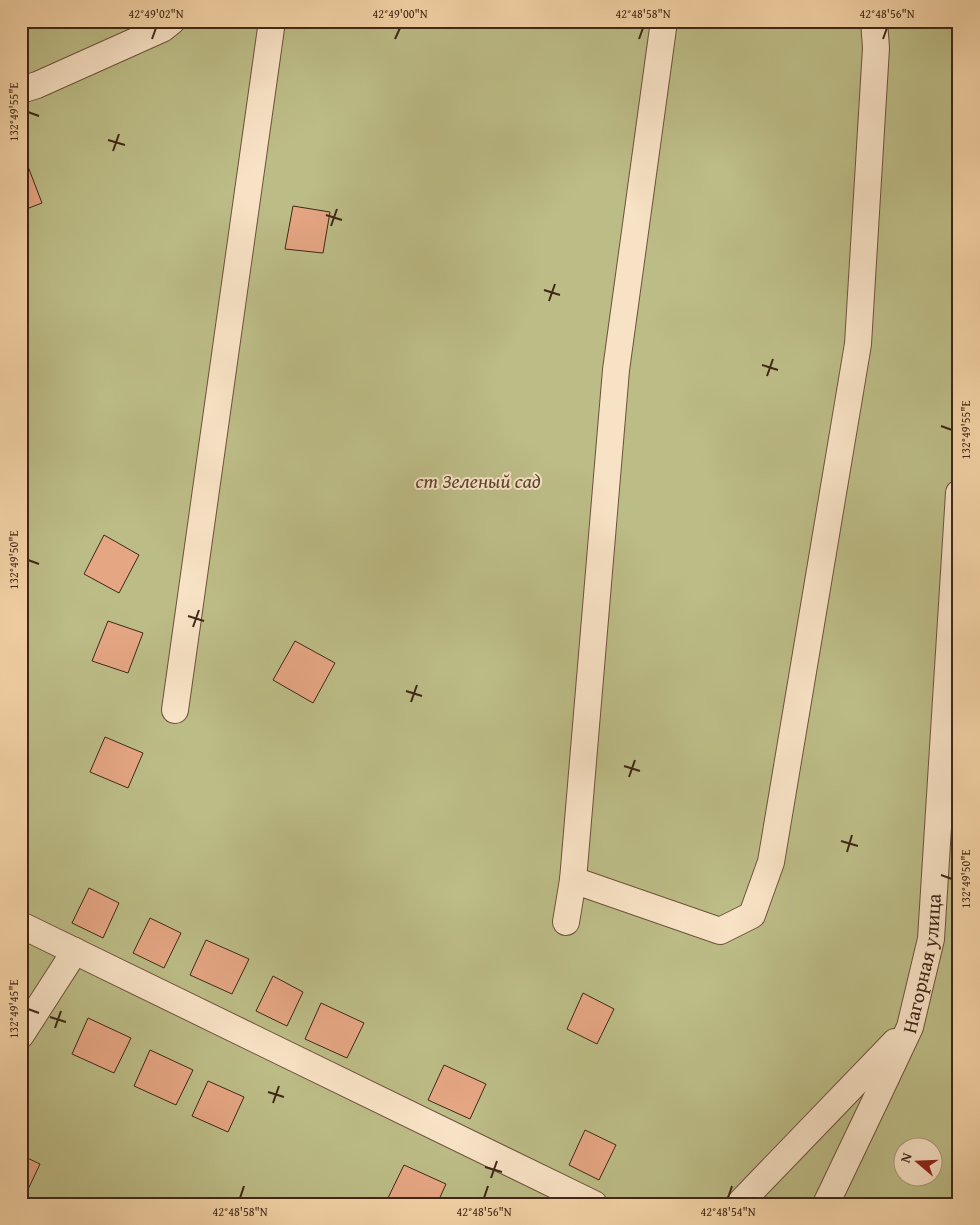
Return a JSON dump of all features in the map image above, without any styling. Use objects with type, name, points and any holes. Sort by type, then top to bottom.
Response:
[{"type":"street","points":[[21,90],[162,29],[172,21]]},
{"type":"street","points":[[175,710],[272,21]]},
{"type":"street","points":[[566,922],[573,880],[616,370],[664,21]]},
{"type":"street","points":[[573,880],[720,931],[752,916],[771,862],[858,344],[876,48],[874,21]]},
{"type":"street","name":"Нагорная улица","points":[[826,1204],[910,1027],[931,940],[959,494]]},
{"type":"street","points":[[21,925],[594,1204]]},
{"type":"street","points":[[21,1036],[75,951]]},
{"type":"street","points":[[739,1204],[910,1027]]},
{"type":"green space","name":"ст Зеленый сад","points":[[21,21],[959,21],[959,1204],[21,1204]]},
{"type":"building","points":[[27,164],[42,203],[21,211],[21,166]]},
{"type":"building","points":[[293,206],[330,212],[323,253],[285,249]]},
{"type":"building","points":[[104,535],[139,555],[119,593],[84,574]]},
{"type":"building","points":[[108,621],[143,633],[128,673],[92,661]]},
{"type":"building","points":[[295,641],[335,663],[313,703],[273,680]]},
{"type":"building","points":[[105,737],[143,753],[128,788],[90,772]]},
{"type":"building","points":[[89,888],[119,903],[103,938],[72,923]]},
{"type":"building","points":[[150,918],[181,933],[164,968],[133,953]]},
{"type":"building","points":[[206,940],[249,959],[232,994],[190,975]]},
{"type":"building","points":[[273,976],[303,992],[287,1026],[256,1011]]},
{"type":"building","points":[[583,993],[614,1009],[597,1044],[567,1029]]},
{"type":"building","points":[[321,1003],[364,1023],[347,1058],[305,1039]]},
{"type":"building","points":[[88,1018],[131,1038],[114,1073],[72,1054]]},
{"type":"building","points":[[150,1050],[193,1070],[176,1105],[134,1086]]},
{"type":"building","points":[[444,1065],[486,1084],[470,1119],[428,1100]]},
{"type":"building","points":[[208,1081],[244,1097],[228,1132],[192,1116]]},
{"type":"building","points":[[585,1130],[616,1145],[599,1180],[569,1165]]},
{"type":"building","points":[[21,1155],[40,1164],[24,1198],[21,1197]]},
{"type":"building","points":[[404,1165],[446,1184],[437,1204],[396,1204],[387,1200]]}]
